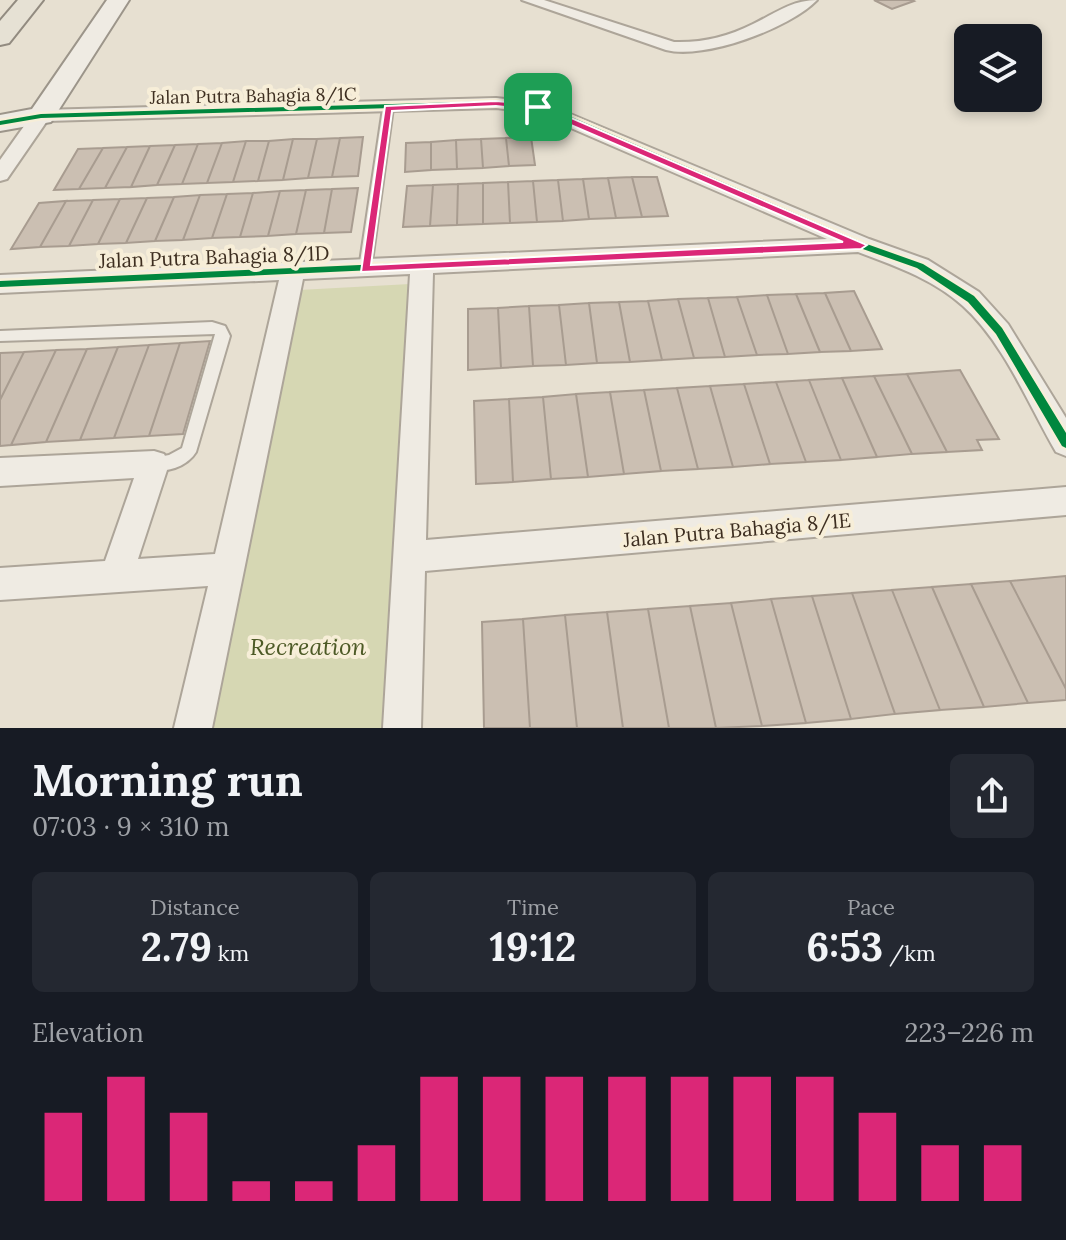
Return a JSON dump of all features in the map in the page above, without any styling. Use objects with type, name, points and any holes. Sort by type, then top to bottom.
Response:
[{"type":"main road","points":[[0,37],[31,0]]},
{"type":"street","points":[[0,174],[16,116],[118,0]]},
{"type":"street","points":[[529,0],[672,47],[694,49],[730,41],[810,0]]},
{"type":"street","name":"Jalan Putra Bahagia 8/1C","points":[[16,116],[496,103],[558,113],[861,245],[920,266],[971,299],[999,331],[1066,443]]},
{"type":"street","name":"Jalan Putra Bahagia 8/1D","points":[[0,284],[861,245]]},
{"type":"street","points":[[402,728],[422,267]]},
{"type":"street","points":[[193,728],[293,272]]},
{"type":"street","points":[[0,472],[154,464],[116,577]]},
{"type":"street","name":"Jalan Putra Bahagia 8/1E","points":[[408,557],[1066,501]]},
{"type":"street","points":[[0,584],[226,569]]},
{"type":"lane","points":[[365,269],[388,108]]},
{"type":"lane","points":[[0,336],[212,327],[220,330],[223,336],[188,452],[172,462],[154,464]]},
{"type":"green space","name":"Recreation","points":[[410,284],[382,728],[211,728],[299,290]]},
{"type":"building","points":[[874,0],[912,0],[914,1],[892,9]]},
{"type":"building","points":[[363,137],[358,176],[332,177],[340,138]]},
{"type":"building","points":[[531,137],[535,165],[509,166],[506,138]]},
{"type":"building","points":[[340,138],[332,177],[308,178],[317,139]]},
{"type":"building","points":[[506,138],[509,166],[483,168],[481,139]]},
{"type":"building","points":[[293,139],[283,180],[258,181],[269,141]]},
{"type":"building","points":[[293,139],[317,139],[308,178],[283,180]]},
{"type":"building","points":[[481,139],[483,168],[457,169],[456,140]]},
{"type":"building","points":[[456,140],[457,169],[431,170],[431,142]]},
{"type":"building","points":[[246,141],[233,182],[207,183],[222,143]]},
{"type":"building","points":[[246,141],[269,141],[258,181],[233,182]]},
{"type":"building","points":[[431,142],[431,170],[405,172],[406,143]]},
{"type":"building","points":[[222,143],[207,183],[182,184],[198,144]]},
{"type":"building","points":[[198,144],[182,184],[157,185],[175,145]]},
{"type":"building","points":[[175,145],[157,185],[131,187],[150,146]]},
{"type":"building","points":[[150,146],[131,187],[105,188],[127,147]]},
{"type":"building","points":[[127,147],[105,188],[79,189],[103,148]]},
{"type":"building","points":[[103,148],[79,189],[54,190],[78,149]]},
{"type":"building","points":[[632,177],[657,177],[668,216],[642,217]]},
{"type":"building","points":[[632,177],[642,217],[616,218],[608,178]]},
{"type":"building","points":[[608,178],[616,218],[589,219],[583,179]]},
{"type":"building","points":[[583,179],[589,219],[563,221],[558,180]]},
{"type":"building","points":[[558,180],[563,221],[537,222],[533,181]]},
{"type":"building","points":[[533,181],[537,222],[510,223],[508,182]]},
{"type":"building","points":[[508,182],[510,223],[483,224],[483,183]]},
{"type":"building","points":[[483,183],[483,224],[457,225],[458,184]]},
{"type":"building","points":[[458,184],[457,225],[430,226],[433,185]]},
{"type":"building","points":[[433,185],[430,226],[403,227],[407,186]]},
{"type":"building","points":[[358,188],[351,232],[324,233],[332,189]]},
{"type":"building","points":[[332,189],[324,233],[296,234],[306,190]]},
{"type":"building","points":[[306,190],[296,234],[268,236],[280,191]]},
{"type":"building","points":[[280,191],[268,236],[240,237],[253,193]]},
{"type":"building","points":[[253,193],[240,237],[212,238],[227,194]]},
{"type":"building","points":[[227,194],[212,238],[183,240],[200,195]]},
{"type":"building","points":[[200,195],[183,240],[155,241],[174,197]]},
{"type":"building","points":[[174,197],[155,241],[126,243],[147,198]]},
{"type":"building","points":[[147,198],[126,243],[98,244],[120,199]]},
{"type":"building","points":[[120,199],[98,244],[69,246],[93,200]]},
{"type":"building","points":[[93,200],[69,246],[40,247],[66,201]]},
{"type":"building","points":[[66,201],[40,247],[11,249],[39,203]]},
{"type":"building","points":[[854,291],[882,349],[851,351],[825,293]]},
{"type":"building","points":[[825,293],[851,351],[820,352],[796,294]]},
{"type":"building","points":[[796,294],[820,352],[788,354],[767,295]]},
{"type":"building","points":[[767,295],[788,354],[757,355],[737,297]]},
{"type":"building","points":[[737,297],[757,355],[725,357],[708,298]]},
{"type":"building","points":[[708,298],[725,357],[694,358],[678,299]]},
{"type":"building","points":[[678,299],[694,358],[662,360],[648,301]]},
{"type":"building","points":[[648,301],[662,360],[630,362],[619,302]]},
{"type":"building","points":[[619,302],[630,362],[597,363],[589,303]]},
{"type":"building","points":[[589,303],[597,363],[566,365],[559,305]]},
{"type":"building","points":[[559,305],[566,365],[533,366],[529,306]]},
{"type":"building","points":[[529,306],[533,366],[501,368],[498,308]]},
{"type":"building","points":[[498,308],[501,368],[468,370],[468,309]]},
{"type":"building","points":[[210,341],[183,434],[149,436],[180,343]]},
{"type":"building","points":[[180,343],[149,436],[114,438],[149,345]]},
{"type":"building","points":[[149,345],[114,438],[80,440],[118,347]]},
{"type":"building","points":[[118,347],[80,440],[46,442],[87,349]]},
{"type":"building","points":[[87,349],[46,442],[11,445],[56,350]]},
{"type":"building","points":[[56,350],[11,445],[0,446],[0,400],[24,352]]},
{"type":"building","points":[[24,352],[0,400],[0,353]]},
{"type":"building","points":[[960,370],[999,439],[977,440],[982,450],[947,452],[907,374]]},
{"type":"building","points":[[907,374],[947,452],[912,454],[874,376]]},
{"type":"building","points":[[874,376],[912,454],[877,457],[842,378]]},
{"type":"building","points":[[842,378],[877,457],[841,460],[809,380]]},
{"type":"building","points":[[809,380],[841,460],[806,462],[776,382]]},
{"type":"building","points":[[776,382],[806,462],[770,464],[744,384]]},
{"type":"building","points":[[744,384],[770,464],[733,467],[710,386]]},
{"type":"building","points":[[710,386],[733,467],[698,469],[677,388]]},
{"type":"building","points":[[677,388],[698,469],[661,471],[644,390]]},
{"type":"building","points":[[644,390],[661,471],[624,474],[610,392]]},
{"type":"building","points":[[610,392],[624,474],[588,477],[576,394]]},
{"type":"building","points":[[576,394],[588,477],[551,479],[543,397]]},
{"type":"building","points":[[543,397],[551,479],[513,482],[509,399]]},
{"type":"building","points":[[509,399],[513,482],[476,484],[474,401]]},
{"type":"building","points":[[1066,576],[1066,689],[1010,581]]},
{"type":"building","points":[[1010,581],[1066,689],[1066,700],[1028,703],[971,584]]},
{"type":"building","points":[[971,584],[1028,703],[984,707],[932,587]]},
{"type":"building","points":[[932,587],[984,707],[940,710],[892,590]]},
{"type":"building","points":[[892,590],[940,710],[895,714],[852,593]]},
{"type":"building","points":[[852,593],[895,714],[851,719],[812,596]]},
{"type":"building","points":[[812,596],[851,719],[806,723],[771,599]]},
{"type":"building","points":[[771,599],[806,723],[762,726],[731,603]]},
{"type":"building","points":[[731,603],[762,726],[716,728],[690,606]]},
{"type":"building","points":[[690,606],[716,728],[669,728],[648,609]]},
{"type":"building","points":[[648,609],[669,728],[623,728],[607,612]]},
{"type":"building","points":[[607,612],[623,728],[577,728],[565,615]]},
{"type":"building","points":[[565,615],[577,728],[530,728],[523,619]]},
{"type":"building","points":[[523,619],[530,728],[484,728],[482,622]]},
{"type":"cycle path","points":[[0,123],[41,116],[496,103],[558,113],[861,245],[920,266],[971,299],[999,331],[1066,443]]},
{"type":"cycle path","points":[[0,284],[857,246]]},
{"type":"route","points":[[496,103],[538,107],[861,245],[365,269],[388,108],[496,103]]}]
